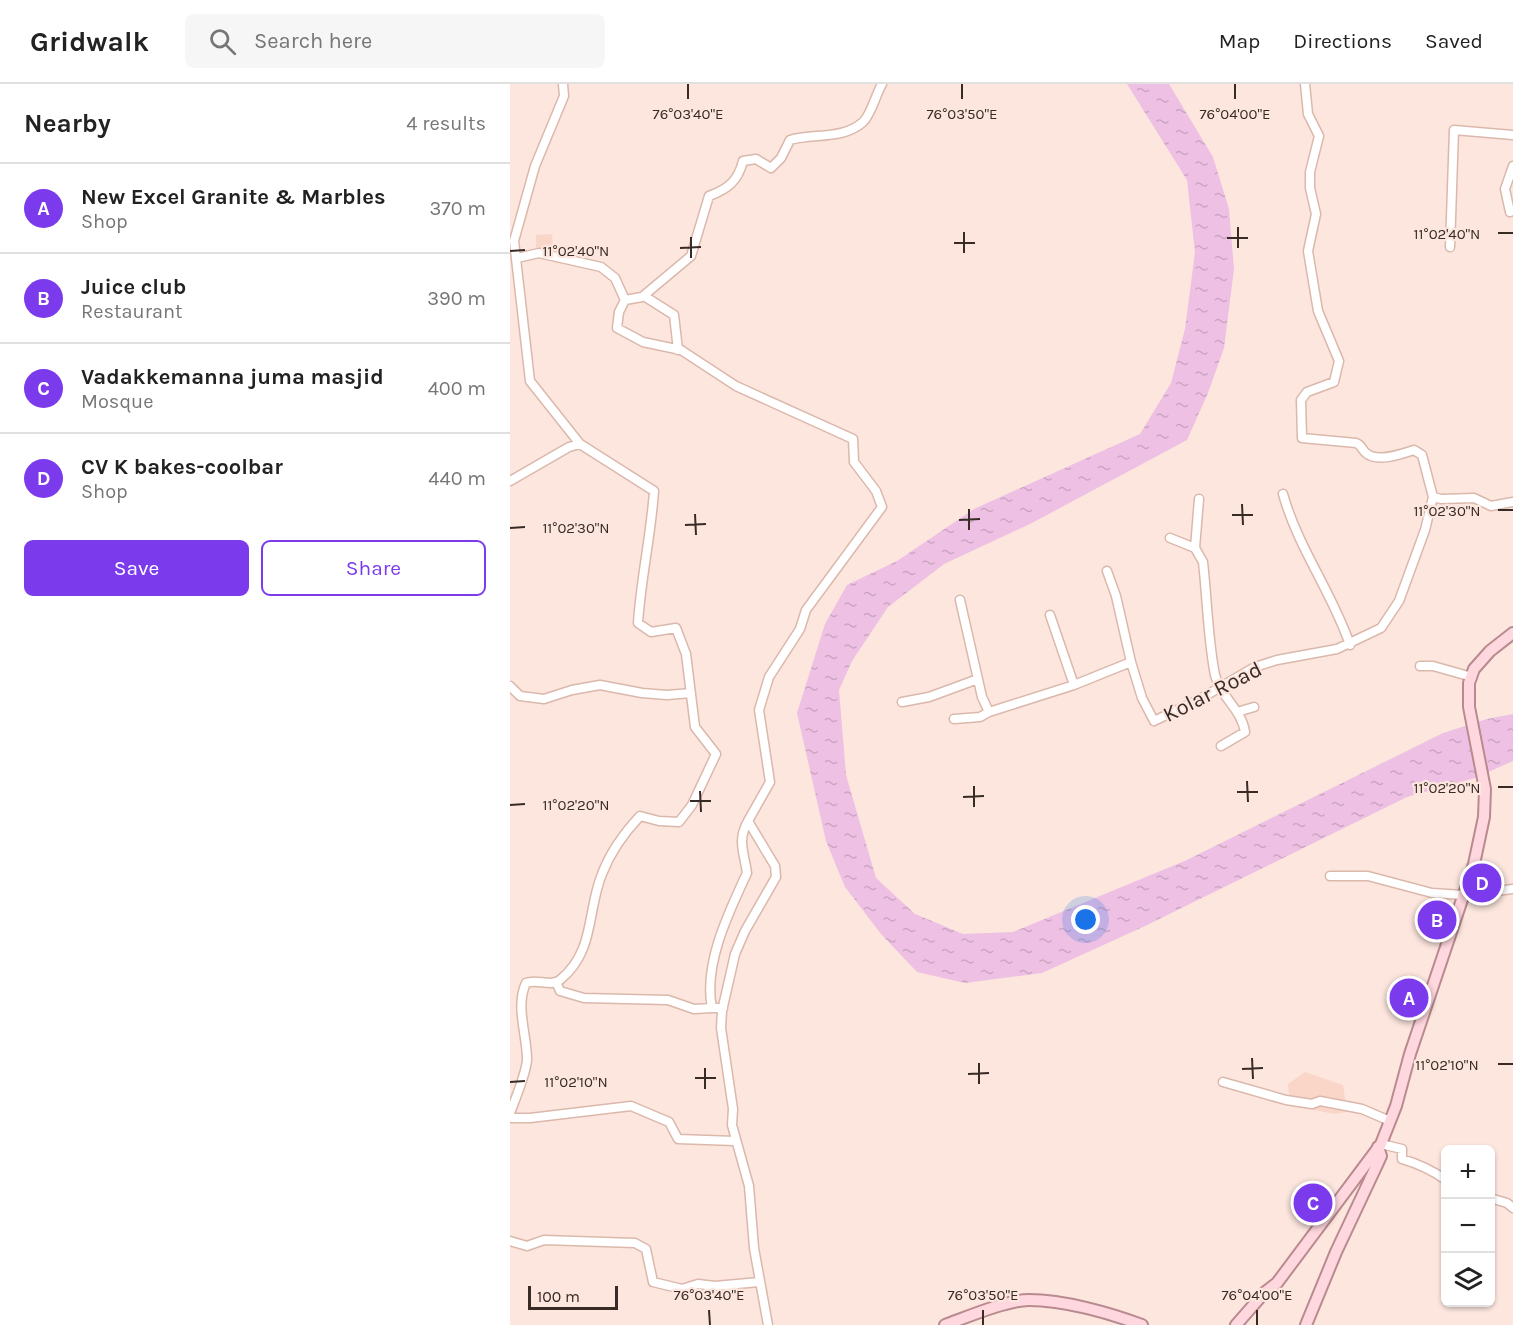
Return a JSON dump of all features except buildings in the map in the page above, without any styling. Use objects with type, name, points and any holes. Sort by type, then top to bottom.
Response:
[{"type":"main road","points":[[1236,1325],[1264,1293],[1277,1283],[1379,1145],[1390,1121],[1474,864],[1482,829],[1485,789],[1469,707],[1474,669],[1490,651],[1513,633]]},
{"type":"main road","points":[[1306,1325],[1381,1156],[1379,1145]]},
{"type":"main road","points":[[945,1325],[1028,1300],[1075,1307],[1142,1325]]},
{"type":"street","points":[[563,84],[564,96],[523,204],[514,241],[530,381],[580,444],[654,491],[638,622],[651,632],[676,628],[686,654],[695,727],[716,754],[692,805],[679,822],[659,821],[640,816],[626,822]]},
{"type":"street","points":[[624,300],[644,296],[690,255],[709,196],[728,190],[740,173],[743,161],[756,159],[771,168],[781,158],[790,140],[806,136],[839,135],[864,122],[882,84]]},
{"type":"street","points":[[1305,84],[1308,114],[1319,134],[1310,172],[1310,188],[1316,214],[1308,251],[1318,310],[1339,361],[1334,382],[1307,392],[1301,400],[1302,438],[1356,442],[1366,454],[1373,456],[1394,456],[1414,450],[1422,455],[1433,496],[1441,499],[1474,498],[1491,506],[1513,502]]},
{"type":"street","points":[[1450,247],[1454,130],[1513,135]]},
{"type":"street","points":[[1510,212],[1505,189],[1513,166]]},
{"type":"street","points":[[517,258],[539,253],[601,267],[615,278],[624,300],[618,312],[617,328],[644,342],[678,350],[736,386],[853,439],[854,462],[876,491],[882,507],[806,610],[800,628],[769,677],[759,710],[770,782],[742,832],[740,847],[747,873],[725,921],[711,974],[709,984],[712,1008]]},
{"type":"street","points":[[644,296],[674,315],[678,350]]},
{"type":"street","points":[[510,482],[569,447],[580,444]]},
{"type":"street","points":[[1283,494],[1297,536],[1333,602],[1350,645]]},
{"type":"street","name":"Kolar Road","points":[[1131,662],[1142,698],[1154,721],[1222,687],[1233,678],[1255,667],[1350,645],[1381,628],[1392,613],[1425,530],[1433,496]]},
{"type":"street","points":[[1199,500],[1195,548],[1203,562],[1215,676],[1230,706],[1237,711],[1245,732],[1221,746]]},
{"type":"street","points":[[1170,538],[1195,548]]},
{"type":"street","points":[[954,719],[980,717],[989,712],[1074,685],[1131,662],[1116,596],[1107,571]]},
{"type":"street","points":[[960,600],[978,679],[989,712]]},
{"type":"street","points":[[1050,615],[1074,685]]},
{"type":"street","points":[[1420,666],[1433,666],[1472,677]]},
{"type":"street","points":[[903,702],[929,697],[978,679]]},
{"type":"street","points":[[510,686],[520,696],[544,699],[572,690],[600,685],[667,695],[691,693]]},
{"type":"street","points":[[1237,711],[1254,707]]},
{"type":"street","points":[[510,1113],[527,1065],[522,1010],[524,986],[531,981],[556,982],[562,979],[584,950],[593,921],[594,898],[602,872],[626,832],[640,816]]},
{"type":"street","points":[[748,821],[775,866],[776,877],[745,931],[735,954],[723,1008],[722,1047],[730,1082],[735,1141],[749,1186],[759,1281],[768,1325]]},
{"type":"street","points":[[1330,876],[1368,876],[1432,893],[1463,894],[1513,890]]},
{"type":"street","points":[[556,982],[560,991],[584,998],[668,1000],[694,1009],[723,1008]]},
{"type":"street","points":[[1223,1082],[1286,1100],[1312,1104],[1320,1101],[1362,1108],[1390,1121]]},
{"type":"street","points":[[510,1118],[530,1118],[631,1106],[669,1122],[678,1138],[735,1141]]},
{"type":"street","points":[[1379,1145],[1402,1149],[1402,1159],[1423,1165],[1432,1174],[1441,1178]]},
{"type":"street","points":[[1494,1199],[1507,1203],[1513,1208]]},
{"type":"street","points":[[510,1241],[527,1246],[544,1240],[635,1243],[646,1249],[653,1282],[672,1288],[759,1281]]},
{"type":"shaded area","points":[[552,234],[553,251],[536,252],[536,235]]},
{"type":"shaded area","points":[[1305,1072],[1343,1085],[1347,1112],[1334,1114],[1290,1105],[1288,1084]]},
{"type":"water","points":[[1127,84],[1169,84],[1213,157],[1229,209],[1234,269],[1224,348],[1208,393],[1187,440],[1030,524],[944,564],[888,607],[852,661],[839,690],[846,775],[876,878],[915,914],[963,934],[1013,932],[1187,860],[1443,733],[1487,719],[1513,714],[1513,761],[1475,778],[1407,797],[1145,926],[1042,973],[965,983],[917,972],[881,934],[845,887],[826,841],[797,713],[825,624],[847,585],[897,561],[974,509],[1140,434],[1171,383],[1185,329],[1195,252],[1187,180]]},
{"type":"place","name":"CV K bakes-coolbar","points":[[1482,883]]},
{"type":"place","name":"Juice club","points":[[1437,920]]},
{"type":"place","name":"New Excel Granite & Marbles","points":[[1409,998]]},
{"type":"place","name":"Vadakkemanna juma masjid","points":[[1313,1203]]}]
